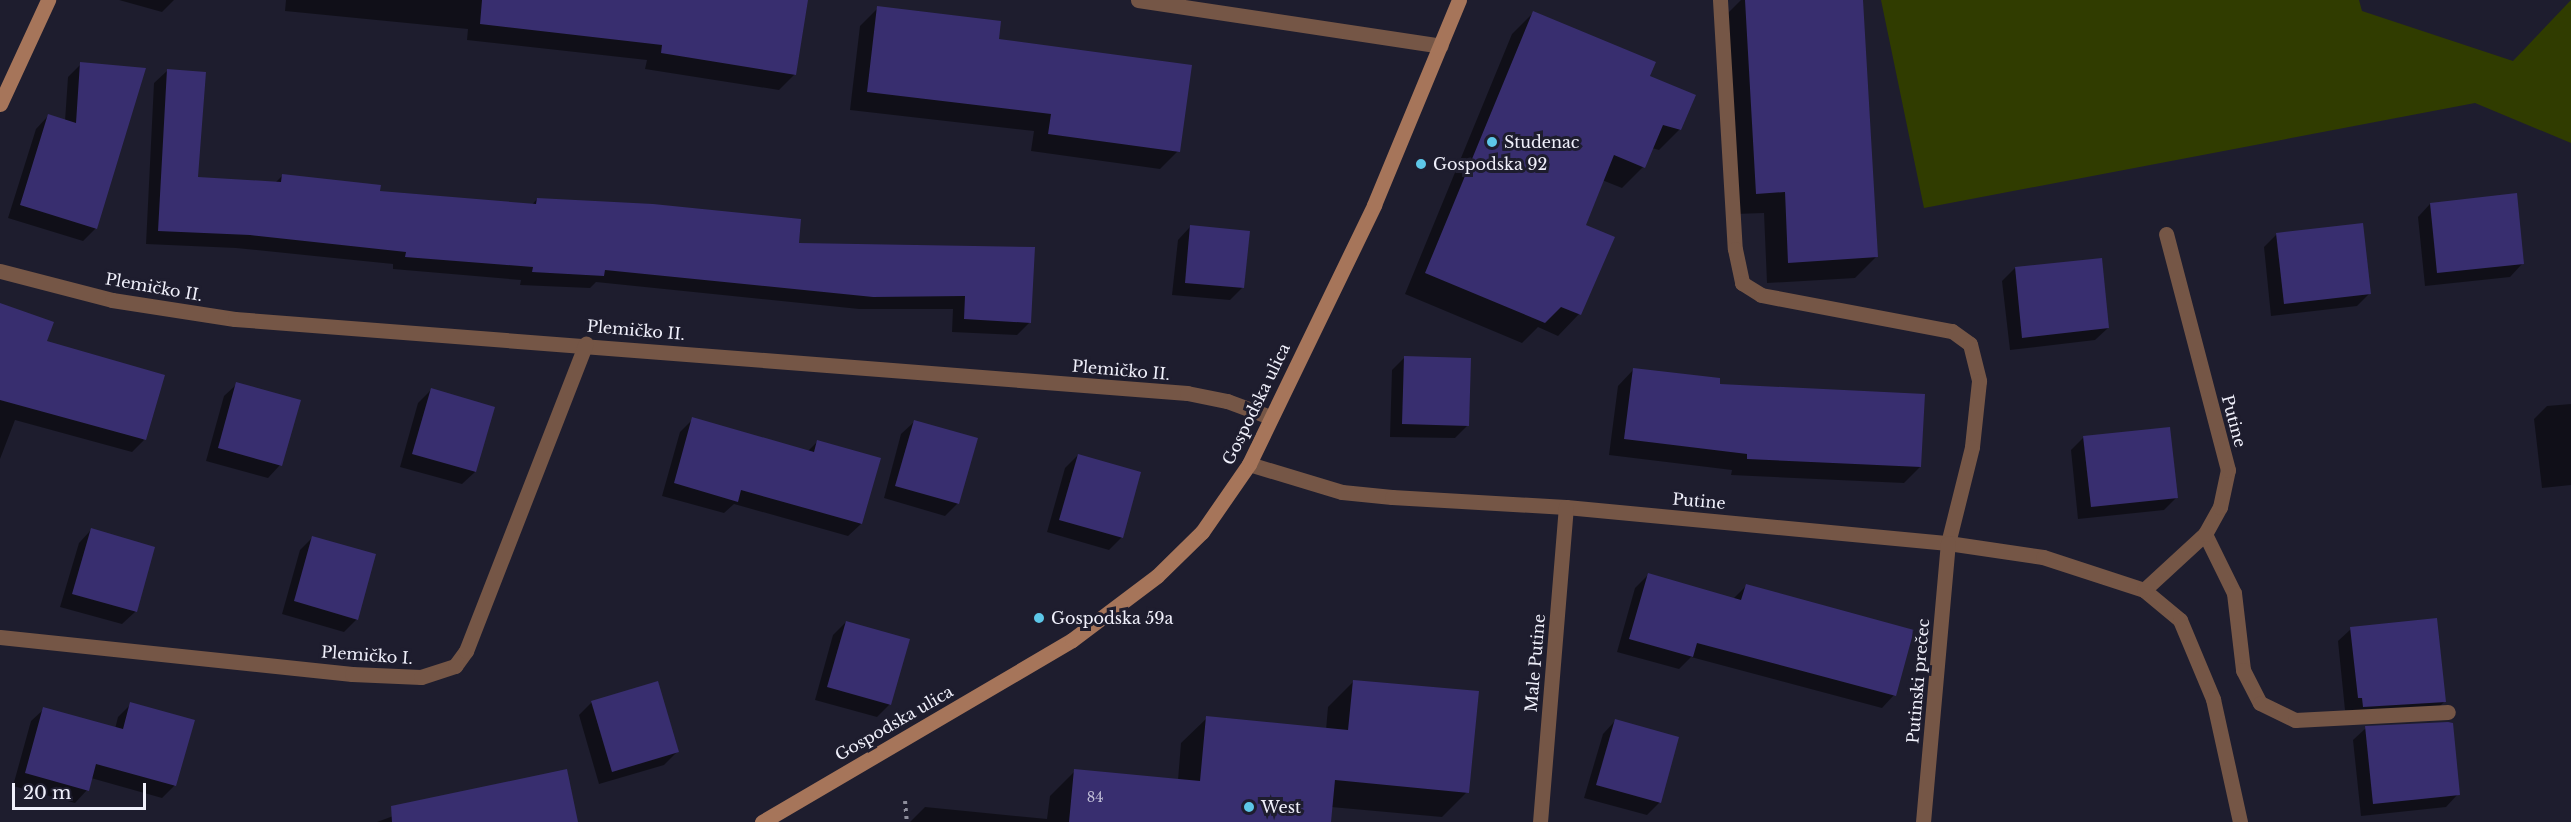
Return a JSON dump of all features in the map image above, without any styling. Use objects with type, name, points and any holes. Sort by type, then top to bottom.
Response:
[{"type":"street","points":[[0,104],[48,0]]},
{"type":"street","points":[[1138,0],[1441,46]]},
{"type":"street","name":"Gospodska ulica","points":[[762,822],[1072,640],[1157,576],[1202,532],[1249,464],[1374,205],[1459,0]]},
{"type":"street","name":"Putinski prečec","points":[[1720,0],[1735,249],[1742,283],[1761,295],[1952,331],[1970,344],[1979,381],[1972,447],[1948,543],[1923,822]]},
{"type":"street","name":"Putine","points":[[2144,590],[2205,534],[2220,507],[2228,470],[2166,234]]},
{"type":"street","name":"Plemičko II.","points":[[0,271],[112,300],[235,319],[586,344],[1187,393],[1227,401],[1270,417]]},
{"type":"street","name":"Plemičko I.","points":[[0,637],[352,674],[421,677],[455,666],[466,651],[586,344]]},
{"type":"street","name":"Putine","points":[[1249,464],[1342,492],[1566,507],[1948,543],[2043,557],[2144,590],[2180,620],[2213,699],[2240,822]]},
{"type":"street","name":"Male Putine","points":[[1540,822],[1566,507]]},
{"type":"street","points":[[2205,534],[2234,593],[2243,670],[2260,703],[2295,720],[2448,712]]},
{"type":"path","points":[[905,801],[907,822]]},
{"type":"green space","points":[[1881,0],[2359,0],[2362,11],[2513,61],[2571,0],[2571,143],[2475,103],[1924,208]]},
{"type":"building","points":[[482,0],[808,0],[796,75],[661,53],[662,45],[480,24]]},
{"type":"building","points":[[1745,0],[1863,0],[1878,257],[1788,263],[1785,192],[1756,194]]},
{"type":"building","points":[[877,6],[1001,21],[999,39],[1192,65],[1180,152],[1048,134],[1051,114],[867,92]]},
{"type":"building","points":[[1533,11],[1656,62],[1650,76],[1696,95],[1681,130],[1663,125],[1645,168],[1614,155],[1586,225],[1615,237],[1581,315],[1561,307],[1545,323],[1425,273]]},
{"type":"building","points":[[80,62],[146,68],[97,229],[20,205],[48,114],[76,123]]},
{"type":"building","points":[[167,69],[206,72],[198,177],[281,182],[282,174],[381,185],[380,191],[536,204],[537,198],[653,204],[801,219],[799,243],[1035,247],[1031,323],[964,319],[965,296],[873,297],[605,270],[604,276],[532,272],[533,267],[405,257],[406,252],[250,235],[158,231]]},
{"type":"building","points":[[2517,193],[2524,264],[2437,273],[2430,203]]},
{"type":"building","points":[[2363,223],[2371,294],[2284,304],[2276,233]]},
{"type":"building","points":[[1190,225],[1250,231],[1244,288],[1185,283]]},
{"type":"building","points":[[2102,258],[2109,328],[2022,338],[2015,267]]},
{"type":"building","points":[[0,303],[54,322],[47,341],[165,375],[146,440],[0,400]]},
{"type":"building","points":[[1404,356],[1471,358],[1469,426],[1402,424]]},
{"type":"building","points":[[1633,368],[1720,378],[1720,384],[1925,394],[1921,467],[1747,459],[1747,454],[1624,439]]},
{"type":"building","points":[[236,382],[301,400],[282,466],[218,448]]},
{"type":"building","points":[[431,388],[495,407],[476,472],[412,454]]},
{"type":"building","points":[[692,417],[814,452],[817,440],[881,458],[862,524],[741,490],[738,502],[674,483]]},
{"type":"building","points":[[914,420],[978,438],[959,504],[895,486]]},
{"type":"building","points":[[2170,427],[2178,498],[2091,507],[2083,436]]},
{"type":"building","points":[[1078,454],[1141,472],[1123,538],[1059,520]]},
{"type":"building","points":[[91,528],[155,547],[137,612],[72,594]]},
{"type":"building","points":[[312,536],[376,554],[358,620],[294,601]]},
{"type":"building","points":[[1648,573],[1741,600],[1746,584],[1914,630],[1896,696],[1697,643],[1693,657],[1629,639]]},
{"type":"building","points":[[2437,618],[2446,702],[2363,707],[2362,698],[2358,698],[2350,627]]},
{"type":"building","points":[[846,621],[910,639],[891,705],[827,687]]},
{"type":"building","points":[[1353,680],[1479,691],[1469,793],[1335,780],[1331,822],[1069,822],[1074,769],[1200,781],[1206,716],[1348,730]]},
{"type":"building","points":[[658,681],[679,752],[612,772],[591,701]]},
{"type":"building","points":[[130,702],[195,720],[176,786],[96,764],[89,791],[25,773],[43,707],[123,729]]},
{"type":"building","points":[[1615,719],[1679,737],[1661,803],[1596,785]]},
{"type":"building","points":[[2453,723],[2460,795],[2373,804],[2365,726]]},
{"type":"building","points":[[567,769],[578,822],[392,822],[391,806]]},
{"type":"place","name":"Studenac","points":[[1492,142]]},
{"type":"place","name":"Gospodska 92","points":[[1421,164]]},
{"type":"place","name":"Gospodska 59a","points":[[1039,618]]},
{"type":"place","name":"West","points":[[1249,807]]}]
